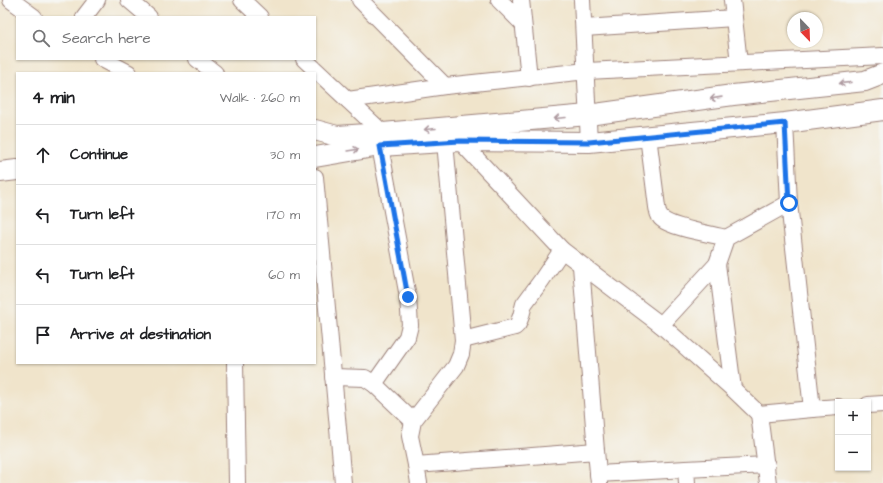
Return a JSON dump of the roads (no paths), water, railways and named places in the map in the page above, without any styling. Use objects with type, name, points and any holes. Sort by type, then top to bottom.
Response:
[{"type":"main road","points":[[316,157],[381,140],[588,116],[734,95],[865,81],[883,74]]},
{"type":"main road","points":[[316,130],[337,136],[381,140],[452,142],[589,142],[785,123],[883,110]]},
{"type":"main road","points":[[0,172],[16,170]]},
{"type":"street","points":[[11,0],[33,16]]},
{"type":"street","points":[[85,16],[97,0]]},
{"type":"street","points":[[130,0],[148,16]]},
{"type":"street","points":[[242,0],[259,16]]},
{"type":"street","points":[[360,0],[445,86]]},
{"type":"street","points":[[499,0],[523,24]]},
{"type":"street","points":[[521,0],[529,78]]},
{"type":"street","points":[[582,0],[587,71],[589,142]]},
{"type":"street","points":[[732,0],[739,63]]},
{"type":"street","points":[[584,28],[734,18]]},
{"type":"street","points":[[348,100],[445,86],[587,71],[883,56]]},
{"type":"street","points":[[104,60],[126,72]]},
{"type":"street","points":[[198,60],[214,72]]},
{"type":"street","points":[[305,60],[348,100],[381,140],[408,297],[410,325],[407,336],[374,384]]},
{"type":"street","points":[[785,123],[789,203],[812,409]]},
{"type":"street","points":[[648,136],[657,207],[659,216],[662,220],[681,227],[726,238]]},
{"type":"street","points":[[452,142],[562,250],[581,266],[661,325],[759,414],[767,465],[768,483]]},
{"type":"street","points":[[418,483],[410,436],[413,421],[456,366],[461,354],[463,340],[452,142]]},
{"type":"street","points":[[316,188],[343,483]]},
{"type":"street","points":[[661,325],[717,264],[726,238],[789,203]]},
{"type":"street","points":[[463,340],[515,327],[518,324],[524,304],[562,250]]},
{"type":"street","points":[[717,264],[733,389]]},
{"type":"street","points":[[581,266],[599,479],[686,476],[767,465]]},
{"type":"street","points":[[235,364],[237,483]]},
{"type":"street","points":[[333,377],[365,378],[374,384],[413,421]]},
{"type":"street","points":[[871,405],[883,404]]},
{"type":"street","points":[[759,414],[835,407]]},
{"type":"street","points":[[416,465],[596,451]]}]
